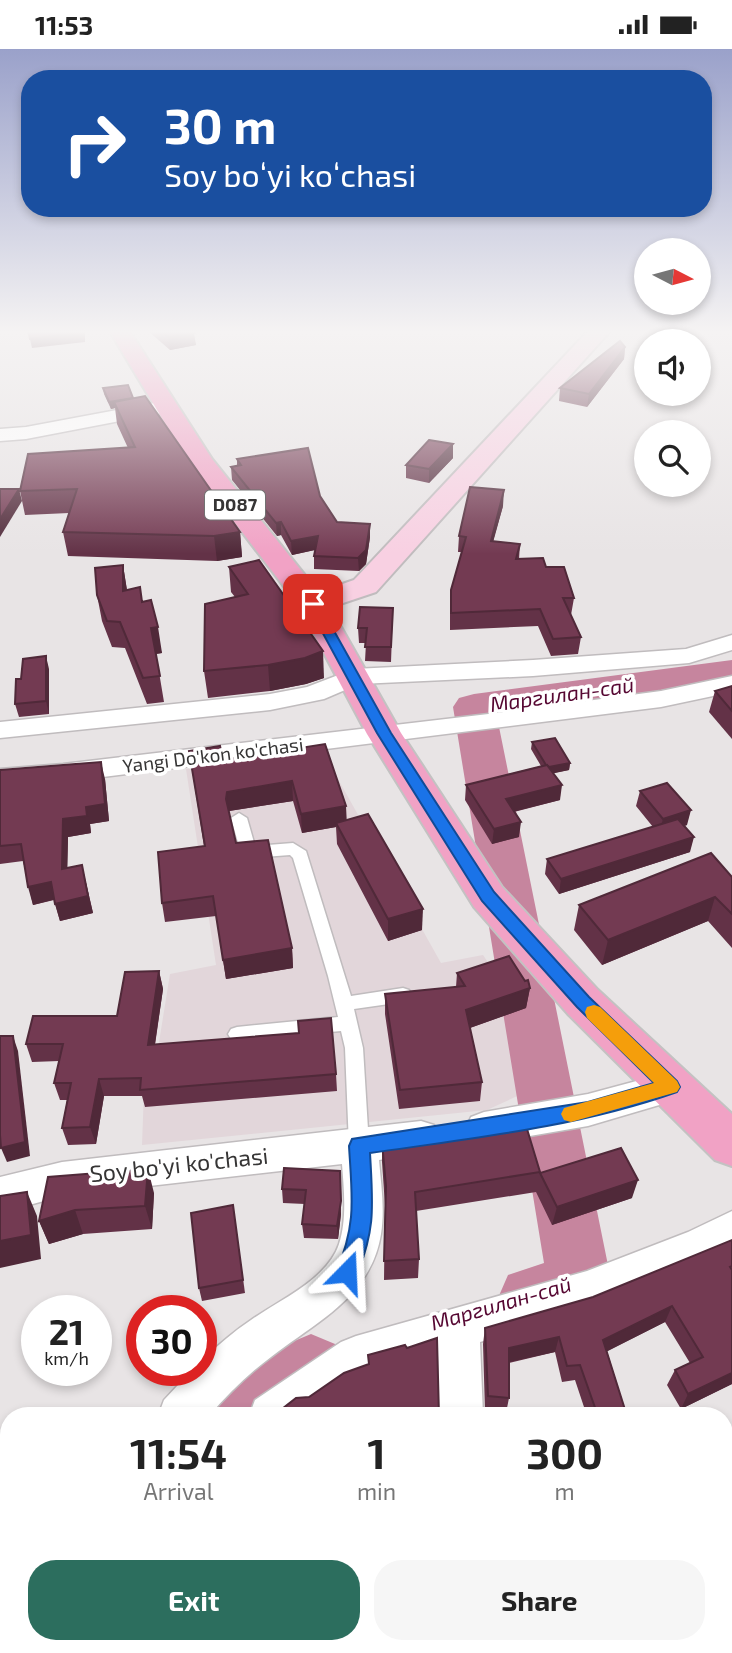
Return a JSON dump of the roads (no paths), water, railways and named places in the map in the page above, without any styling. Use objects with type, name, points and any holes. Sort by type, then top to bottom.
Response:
[{"type":"main road","points":[[313,604],[365,586],[531,405]]},
{"type":"main road","name":"D087","points":[[165,407],[202,463],[313,604],[384,733],[488,897],[583,1002],[731,1143]]},
{"type":"street","points":[[0,435],[39,431],[165,407]]},
{"type":"street","points":[[0,730],[233,707],[312,694],[338,687],[354,677],[533,668],[689,656],[732,642]]},
{"type":"street","name":"Yangi Do'kon ko'chasi","points":[[0,778],[63,773],[661,699],[732,684]]},
{"type":"street","name":"Soy bo'yi ko'chasi","points":[[0,1195],[62,1179],[359,1146],[518,1123],[588,1111],[670,1087]]},
{"type":"street","points":[[189,1407],[252,1345],[330,1290],[347,1272],[358,1246],[363,1213],[359,1146]]},
{"type":"street","points":[[284,1407],[356,1357],[586,1291],[702,1245],[732,1229]]},
{"type":"street","points":[[459,1327],[461,1407]]},
{"type":"lane","points":[[239,818],[247,849],[259,852],[293,849],[300,855],[354,1048],[359,1146]]},
{"type":"lane","points":[[343,1004],[418,993]]},
{"type":"lane","points":[[237,1034],[348,1023]]},
{"type":"waterway","name":"Маргилан-сай","points":[[531,1298],[580,1285],[474,707],[732,672]]},
{"type":"waterway","name":"Маргилан-сай","points":[[245,1407],[311,1368]]}]
